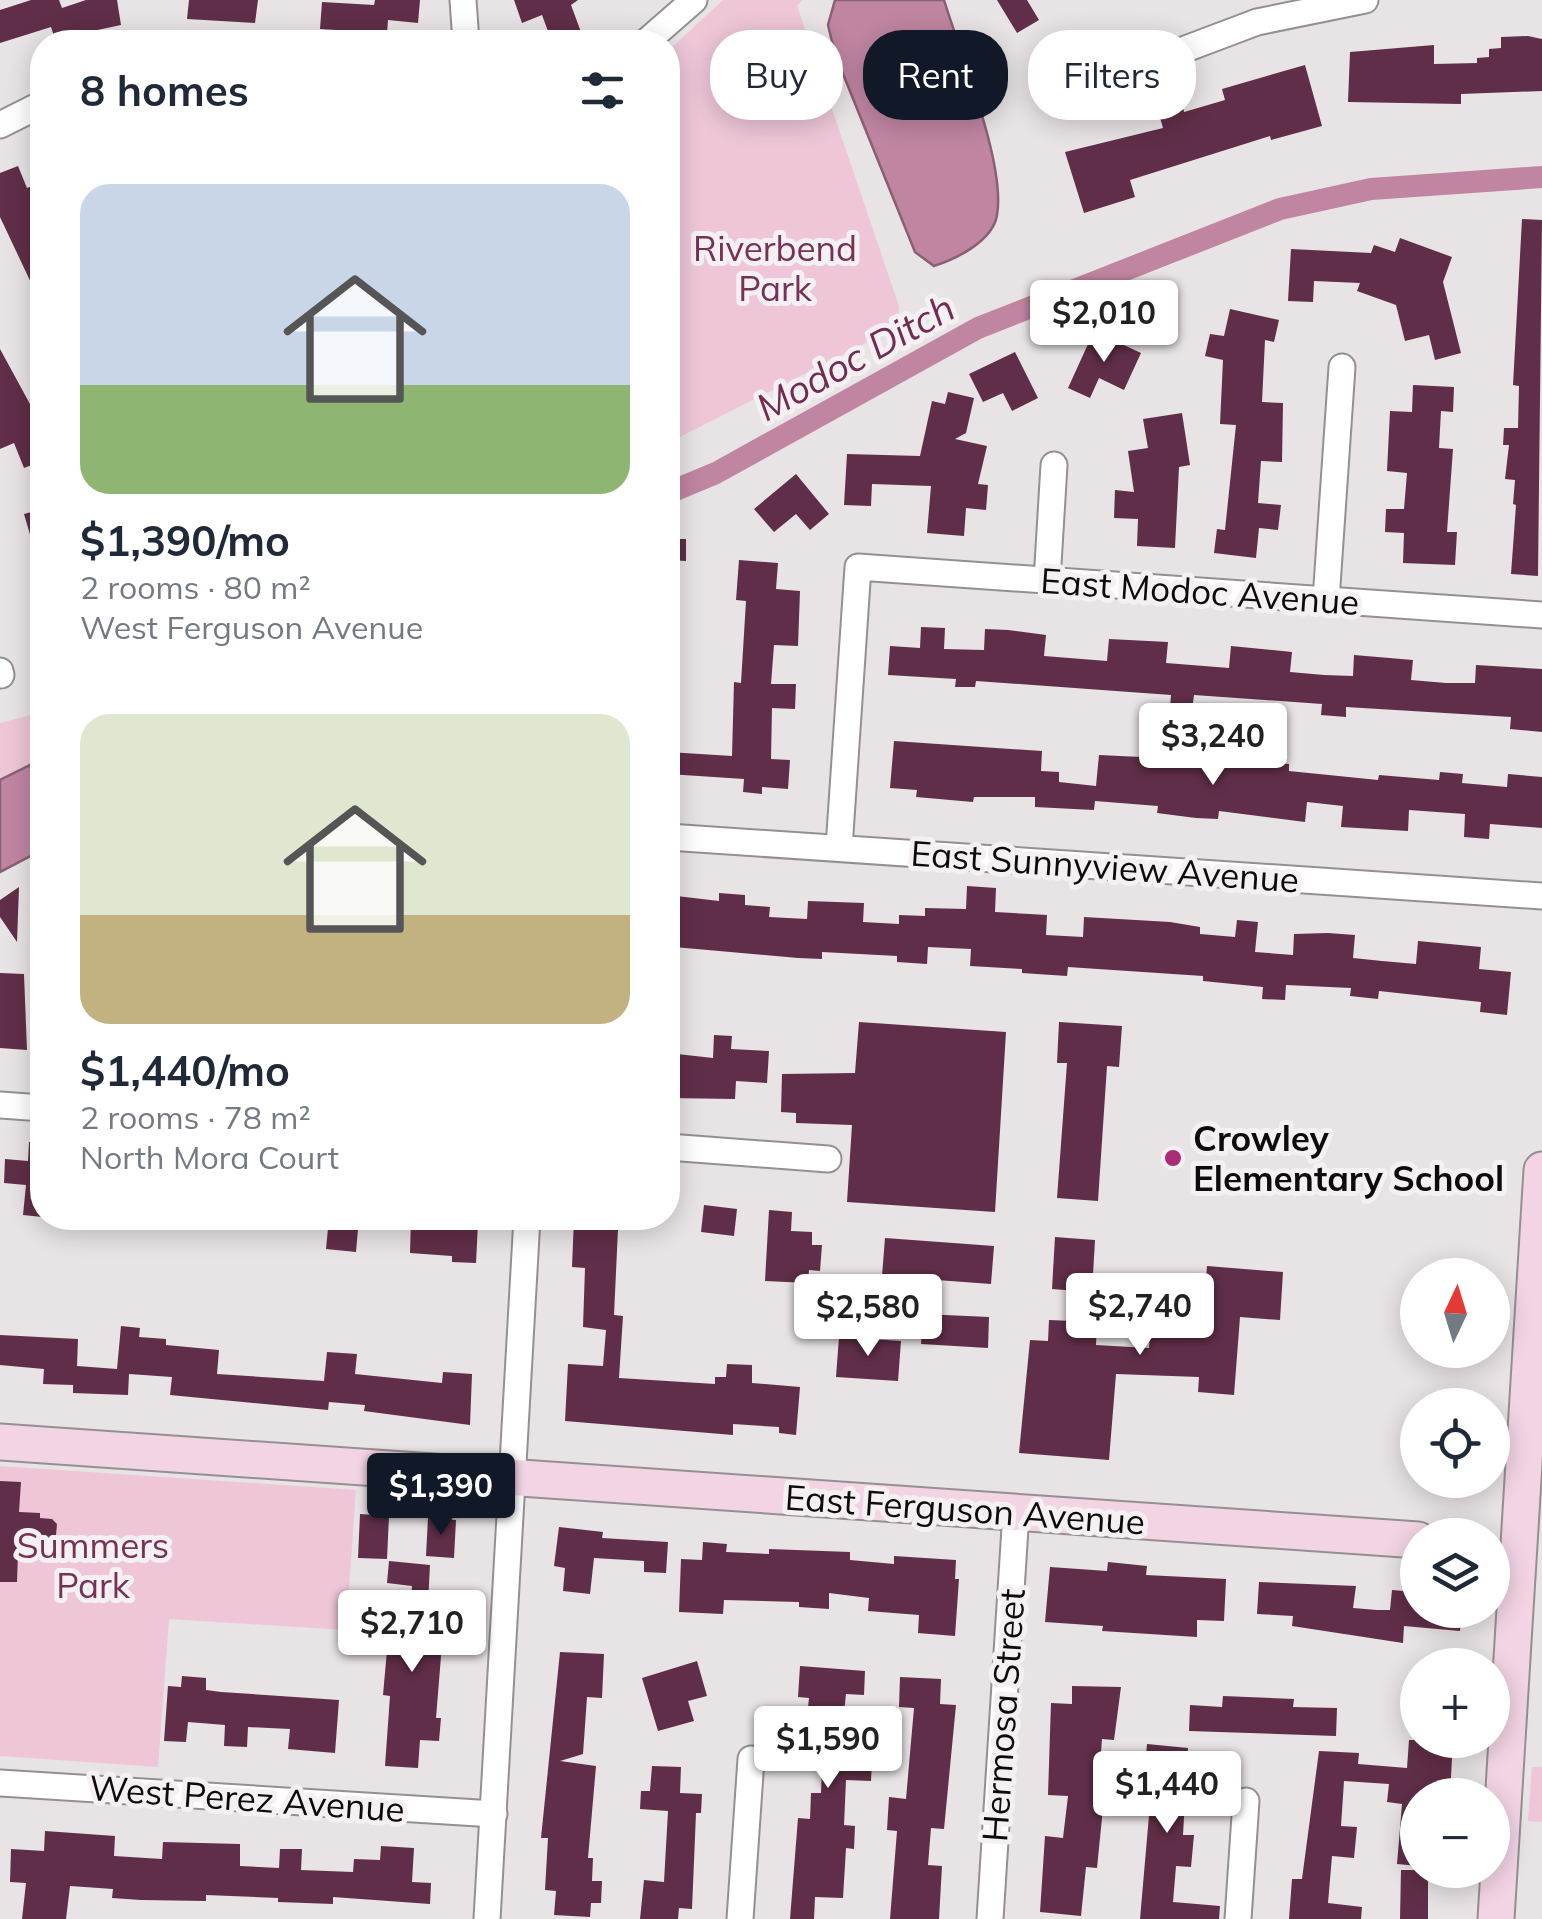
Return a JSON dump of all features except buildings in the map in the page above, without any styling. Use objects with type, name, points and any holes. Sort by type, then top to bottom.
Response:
[{"type":"street","points":[[463,0],[465,30]]},
{"type":"street","points":[[660,30],[694,0]]},
{"type":"street","points":[[1196,45],[1258,22],[1364,0]]},
{"type":"street","points":[[0,125],[30,110]]},
{"type":"street","points":[[1326,600],[1342,367]]},
{"type":"street","points":[[1047,581],[1054,465]]},
{"type":"street","name":"East Modoc Avenue","points":[[839,848],[858,567],[1542,615]]},
{"type":"street","name":"East Sunnyview Avenue","points":[[680,839],[1542,896]]},
{"type":"street","points":[[0,1105],[30,1107]]},
{"type":"street","points":[[680,1149],[828,1159]]},
{"type":"street","points":[[1496,1919],[1542,1170]]},
{"type":"street","points":[[487,1919],[526,1230]]},
{"type":"street","name":"East Ferguson Avenue","points":[[0,1442],[1400,1539]]},
{"type":"street","name":"Hermosa Street","points":[[990,1919],[1016,1512]]},
{"type":"street","points":[[740,1919],[751,1759]]},
{"type":"street","name":"West Perez Avenue","points":[[0,1783],[494,1814]]},
{"type":"street","points":[[1238,1919],[1246,1801]]},
{"type":"green space","name":"Riverbend Park","points":[[723,0],[802,0],[797,6],[805,30],[710,30],[710,120],[836,120],[899,306],[897,327],[680,437],[680,40]]},
{"type":"green space","points":[[30,715],[30,765],[0,780],[0,723]]},
{"type":"green space","name":"Summers Park","points":[[0,1466],[356,1490],[346,1630],[169,1619],[158,1767],[0,1756]]},
{"type":"green space","points":[[1532,1767],[1542,1767],[1542,1822],[1528,1821]]},
{"type":"shaded area","points":[[835,0],[944,0],[954,30],[863,30],[863,120],[982,120],[995,167],[997,215],[989,233],[972,248],[934,266],[915,252],[843,74],[843,30],[829,30]]},
{"type":"shaded area","points":[[30,765],[30,856],[0,872],[0,780]]},
{"type":"waterway","name":"Modoc Ditch","points":[[680,488],[716,473],[978,328],[1280,209],[1371,189],[1542,177]]},
{"type":"place","name":"Crowley Elementary School","points":[[1173,1158]]}]
